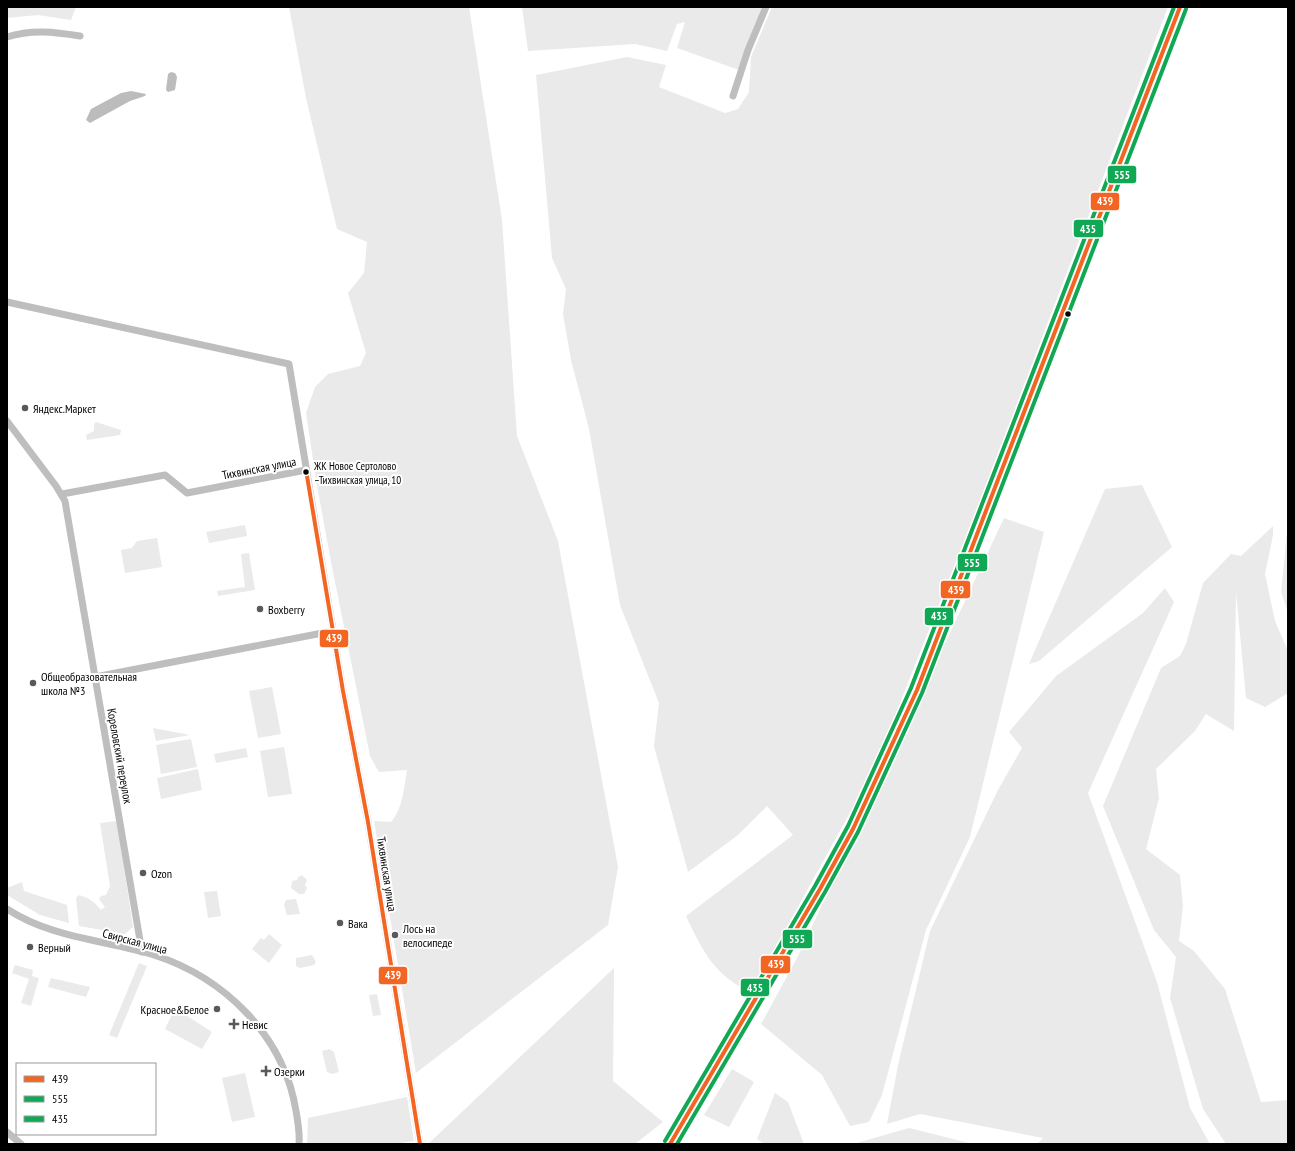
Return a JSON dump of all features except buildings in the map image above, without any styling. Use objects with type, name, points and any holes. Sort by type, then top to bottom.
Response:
[{"type":"main road","points":[[670,1144],[756,1000],[846,842],[917,690],[1180,7]]},
{"type":"street","points":[[732,96],[748,50],[766,7]]},
{"type":"street","points":[[7,37],[19,33],[37,32],[80,36]]},
{"type":"street","points":[[7,302],[289,364],[306,470]]},
{"type":"street","points":[[7,421],[62,494]]},
{"type":"street","name":"Тихвинская улица","points":[[62,494],[165,475],[187,493],[306,470],[333,631],[368,822],[420,1144]]},
{"type":"street","name":"Кореловский переулок","points":[[62,494],[65,501],[142,952]]},
{"type":"street","points":[[95,677],[333,631]]},
{"type":"street","name":"Свирская улица","points":[[7,909],[35,924],[54,931],[142,952],[177,964],[216,986],[247,1013],[262,1030],[281,1060],[294,1096],[300,1134],[299,1144]]},
{"type":"street","points":[[7,1132],[21,1144]]},
{"type":"shaded area","points":[[7,7],[76,7],[71,20],[38,15],[7,18]]},
{"type":"shaded area","points":[[289,7],[469,7],[502,220],[517,436],[558,541],[618,867],[608,925],[416,1073],[374,821],[391,822],[395,816],[401,804],[407,770],[379,772],[370,756],[332,567],[317,486],[306,413],[315,387],[328,374],[360,366],[366,353],[348,293],[364,273],[367,242],[337,229],[306,98]]},
{"type":"shaded area","points":[[522,7],[763,7],[739,70],[677,48],[685,22],[677,24],[667,51],[635,44],[528,51]]},
{"type":"shaded area","points":[[772,7],[1168,7],[976,511],[873,771],[751,992],[728,979],[711,961],[704,951],[686,916],[793,835],[767,806],[738,835],[688,872],[654,746],[659,703],[620,605],[589,429],[571,360],[563,314],[566,289],[552,258],[536,75],[627,57],[666,65],[659,87],[725,113],[738,109],[749,92],[751,57]]},
{"type":"shaded area","points":[[171,72],[175,73],[177,77],[175,90],[168,92],[166,90],[168,74]]},
{"type":"shaded area","points":[[131,91],[146,94],[145,96],[130,101],[90,123],[86,120],[91,109],[121,93]]},
{"type":"shaded area","points":[[96,422],[121,430],[120,435],[87,440],[86,435],[94,431],[94,424]]},
{"type":"shaded area","points":[[1142,485],[1172,547],[1039,661],[1029,664],[1105,489]]},
{"type":"shaded area","points":[[1004,518],[1044,532],[970,837],[926,930],[882,1095],[869,1122],[850,1126],[822,1075],[761,1024],[797,958]]},
{"type":"shaded area","points":[[1288,523],[1288,613],[1281,592]]},
{"type":"shaded area","points":[[245,525],[247,536],[209,543],[206,532]]},
{"type":"shaded area","points":[[1273,526],[1273,535],[1265,574],[1275,621],[1288,651],[1288,693],[1265,707],[1246,698],[1236,592],[1234,731],[1206,714],[1195,731],[1156,769],[1159,798],[1146,849],[1180,875],[1183,906],[1179,941],[1194,951],[1225,989],[1261,1102],[1288,1100],[1288,1144],[1226,1144],[1203,1109],[1170,998],[1176,957],[1154,930],[1103,806],[1161,668],[1180,656],[1186,644],[1203,583],[1231,554],[1241,556]]},
{"type":"shaded area","points":[[157,538],[162,567],[125,573],[121,550],[132,548],[137,541]]},
{"type":"shaded area","points":[[249,553],[255,590],[218,596],[217,591],[245,587],[241,554]]},
{"type":"shaded area","points":[[1165,588],[1174,602],[1088,793],[1157,982],[1190,1108],[1210,1144],[1037,1144],[1043,1138],[920,1114],[887,1124],[898,1065],[930,931],[998,790],[1022,748],[1009,732],[1056,676],[1143,613]]},
{"type":"shaded area","points":[[272,687],[281,734],[258,738],[249,691]]},
{"type":"shaded area","points":[[153,728],[190,735],[156,741]]},
{"type":"shaded area","points":[[191,739],[197,767],[161,774],[156,745]]},
{"type":"shaded area","points":[[284,747],[292,794],[268,797],[260,751]]},
{"type":"shaded area","points":[[246,748],[248,757],[216,763],[214,754]]},
{"type":"shaded area","points":[[198,769],[202,790],[161,799],[157,778]]},
{"type":"shaded area","points":[[117,821],[133,927],[125,934],[79,926],[76,898],[79,895],[86,897],[101,910],[105,907],[99,899],[101,896],[106,895],[110,886],[100,823]]},
{"type":"shaded area","points":[[302,875],[307,880],[305,885],[307,888],[304,894],[299,894],[291,888],[292,881],[297,880],[298,877]]},
{"type":"shaded area","points":[[22,882],[24,891],[67,905],[69,923],[40,915],[7,895],[7,888]]},
{"type":"shaded area","points":[[217,891],[221,916],[208,918],[204,892]]},
{"type":"shaded area","points":[[296,899],[300,914],[287,915],[284,905],[286,900]]},
{"type":"shaded area","points":[[269,934],[282,945],[269,963],[252,949],[261,938],[264,940]]},
{"type":"shaded area","points":[[312,955],[316,962],[314,965],[300,968],[296,966],[296,958]]},
{"type":"shaded area","points":[[139,963],[147,966],[117,1038],[109,1035]]},
{"type":"shaded area","points":[[15,965],[33,970],[32,976],[39,978],[31,1006],[21,1003],[29,979],[12,973]]},
{"type":"shaded area","points":[[614,968],[613,1081],[663,1122],[635,1144],[428,1144]]},
{"type":"shaded area","points":[[51,978],[90,987],[86,997],[48,987]]},
{"type":"shaded area","points":[[377,994],[381,1015],[373,1016],[369,995]]},
{"type":"shaded area","points":[[175,1008],[212,1032],[202,1049],[165,1029]]},
{"type":"shaded area","points":[[329,1049],[334,1052],[339,1072],[332,1074],[327,1072],[322,1051]]},
{"type":"shaded area","points":[[732,1069],[754,1082],[729,1127],[704,1115]]},
{"type":"shaded area","points":[[245,1073],[255,1117],[232,1122],[222,1078]]},
{"type":"shaded area","points":[[775,1093],[788,1102],[804,1144],[764,1144],[757,1139]]},
{"type":"shaded area","points":[[407,1097],[414,1141],[394,1144],[307,1144],[308,1118]]},
{"type":"shaded area","points":[[909,1128],[973,1144],[853,1144]]},
{"type":"transit line","name":"435","points":[[665,1141],[815,886],[848,826],[911,688],[1174,7]]},
{"type":"transit line","name":"439","points":[[670,1144],[820,889],[853,829],[917,690],[1180,7]]},
{"type":"transit line","name":"555","points":[[677,1144],[825,892],[858,832],[922,693],[1186,9]]},
{"type":"transit line","name":"439","points":[[306,470],[343,691],[368,822],[420,1144]]},
{"type":"place","name":"Яндекс.Маркет","points":[[25,408]]},
{"type":"place","name":"ЖК Новое Сертолово –Тихвинская улица, 10","points":[[306,472]]},
{"type":"place","name":"Boxberry","points":[[260,609]]},
{"type":"place","name":"Общеобразовательная школа №3","points":[[33,683]]},
{"type":"place","name":"Ozon","points":[[143,873]]},
{"type":"place","name":"Вака","points":[[340,923]]},
{"type":"place","name":"Лось на велосипеде","points":[[395,935]]},
{"type":"place","name":"Верный","points":[[30,947]]},
{"type":"place","name":"Красное&Белое","points":[[217,1009]]},
{"type":"place","name":"Невис","points":[[234,1024]]},
{"type":"place","name":"Озерки","points":[[266,1071]]}]
